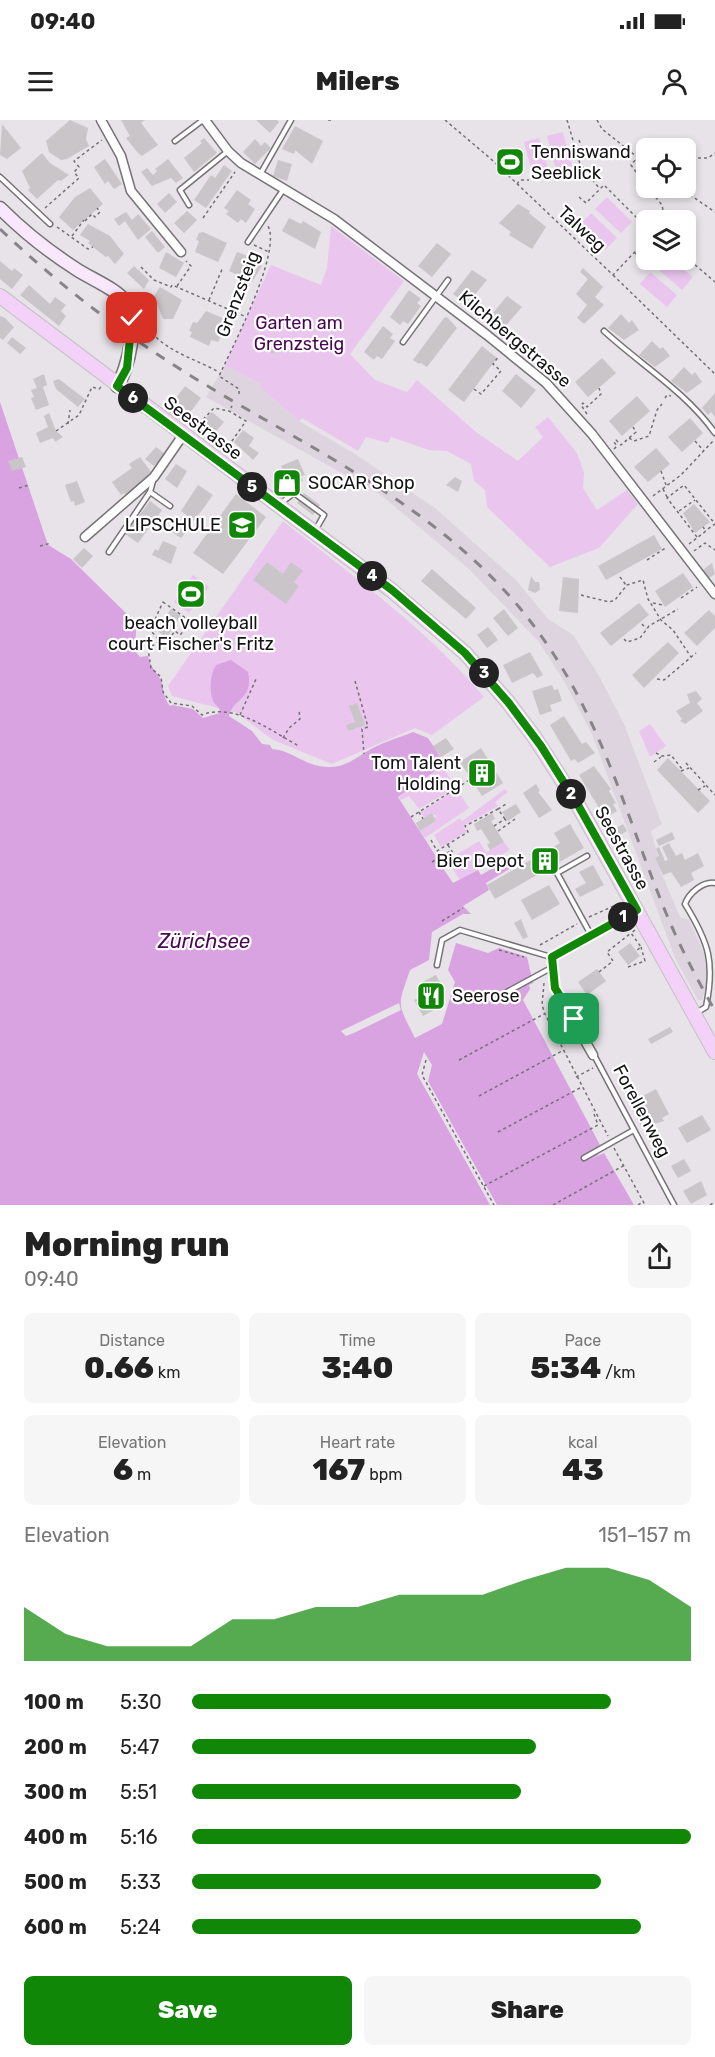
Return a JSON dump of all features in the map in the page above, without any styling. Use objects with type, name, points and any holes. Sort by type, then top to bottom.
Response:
[{"type":"main road","name":"Seestrasse","points":[[0,296],[426,617],[465,653],[494,684],[535,738],[572,795],[715,1052]]},
{"type":"street","points":[[101,120],[121,156],[131,191],[181,252]]},
{"type":"street","name":"Kilchbergstrasse","points":[[204,120],[228,151],[241,163],[284,190],[305,200],[438,296],[523,364],[560,397],[592,434],[715,594]]},
{"type":"street","points":[[0,208],[43,246],[117,294],[128,305],[132,318],[129,357],[127,368],[117,386]]},
{"type":"street","points":[[86,537],[154,477],[183,435]]},
{"type":"street","points":[[552,957],[637,910]]},
{"type":"street","name":"Forellenweg","points":[[552,957],[551,968],[555,988],[593,1055]]},
{"type":"lane","points":[[175,141],[204,120]]},
{"type":"lane","points":[[262,171],[291,120]]},
{"type":"lane","points":[[189,205],[180,190],[228,151]]},
{"type":"lane","points":[[0,177],[50,224]]},
{"type":"lane","name":"Grenzsteig","points":[[248,242],[284,190]]},
{"type":"lane","points":[[403,342],[448,280]]},
{"type":"lane","points":[[604,331],[632,357],[688,401],[715,433]]},
{"type":"lane","points":[[109,552],[150,492],[154,477]]},
{"type":"lane","points":[[150,492],[170,506]]},
{"type":"lane","points":[[278,506],[294,493],[324,515],[314,532]]},
{"type":"lane","points":[[587,856],[558,873],[591,935]]},
{"type":"lane","points":[[694,1014],[706,1007],[714,972],[710,953],[686,900],[702,886],[715,884]]},
{"type":"lane","points":[[437,965],[442,940],[460,930],[552,957]]},
{"type":"lane","points":[[505,993],[551,968]]},
{"type":"lane","name":"Forellenweg","points":[[593,1055],[674,1205]]},
{"type":"lane","points":[[584,1158],[632,1131]]},
{"type":"path","points":[[328,120],[333,120]]},
{"type":"path","name":"Talweg","points":[[445,120],[613,275],[634,252]]},
{"type":"path","points":[[567,120],[580,164],[600,189]]},
{"type":"path","points":[[597,120],[602,129],[636,157]]},
{"type":"path","points":[[38,215],[78,178],[74,172],[80,167],[74,161],[110,134]]},
{"type":"path","points":[[579,140],[582,149]]},
{"type":"path","points":[[573,146],[580,144]]},
{"type":"path","points":[[696,158],[708,158],[715,153]]},
{"type":"path","points":[[636,159],[631,165],[636,172]]},
{"type":"path","points":[[203,218],[241,163]]},
{"type":"path","points":[[517,184],[520,180],[529,180]]},
{"type":"path","points":[[579,197],[586,203],[604,185],[636,217]]},
{"type":"path","points":[[695,198],[715,212]]},
{"type":"path","points":[[72,237],[84,220],[92,214],[94,217],[100,213],[97,208]]},
{"type":"path","name":"Grenzsteig","points":[[220,373],[266,268],[270,252],[270,231],[266,222]]},
{"type":"path","points":[[50,224],[88,249],[93,247]]},
{"type":"path","points":[[248,242],[270,252]]},
{"type":"path","points":[[177,286],[190,265]]},
{"type":"path","points":[[696,266],[715,282]]},
{"type":"path","points":[[141,267],[154,280],[177,286],[245,317]]},
{"type":"path","points":[[209,301],[223,267]]},
{"type":"path","points":[[613,275],[715,374]]},
{"type":"path","points":[[135,296],[144,305],[149,328],[155,336],[191,359],[220,373],[219,376],[239,389],[239,394]]},
{"type":"path","points":[[474,389],[481,394],[501,371],[493,364],[501,353]]},
{"type":"path","points":[[56,431],[68,425],[84,407],[92,387],[99,389],[102,386]]},
{"type":"path","points":[[584,417],[588,414],[581,405],[583,403],[587,407],[601,394],[599,388]]},
{"type":"path","points":[[629,438],[634,441],[649,436],[657,410],[662,404]]},
{"type":"path","points":[[230,411],[232,406]]},
{"type":"path","points":[[197,426],[214,408],[221,407],[246,421],[223,454]]},
{"type":"path","points":[[68,425],[70,410]]},
{"type":"path","points":[[613,449],[617,446],[614,442],[616,440],[621,445],[636,432],[633,427]]},
{"type":"path","points":[[694,441],[704,452]]},
{"type":"path","points":[[650,499],[712,444]]},
{"type":"path","points":[[662,471],[667,486]]},
{"type":"path","points":[[20,488],[29,485]]},
{"type":"path","points":[[667,498],[684,485],[715,524],[681,550]]},
{"type":"path","points":[[663,489],[667,498],[697,537]]},
{"type":"path","points":[[678,512],[696,500]]},
{"type":"path","points":[[40,546],[51,543]]},
{"type":"path","points":[[695,550],[705,543],[715,550]]},
{"type":"path","points":[[647,560],[670,545]]},
{"type":"path","points":[[620,577],[627,585]]},
{"type":"path","points":[[581,595],[609,602],[615,600],[627,585],[643,580],[651,604],[661,620],[673,630],[691,657]]},
{"type":"path","points":[[681,598],[694,589]]},
{"type":"path","points":[[163,602],[190,622],[180,635],[175,631],[164,645],[159,641],[150,630],[163,602]]},
{"type":"path","points":[[651,604],[663,605]]},
{"type":"path","points":[[624,639],[627,642],[634,641],[646,630],[678,609]]},
{"type":"path","points":[[642,624],[646,630]]},
{"type":"path","points":[[159,641],[148,649],[151,668],[162,677],[167,698],[180,706],[192,706],[202,715],[217,711],[256,720],[269,731],[299,746]]},
{"type":"path","points":[[657,679],[664,680],[696,653]]},
{"type":"path","points":[[673,663],[677,668]]},
{"type":"path","points":[[239,716],[256,679]]},
{"type":"path","points":[[355,681],[368,727],[362,729],[364,754]]},
{"type":"path","points":[[250,685],[254,686]]},
{"type":"path","points":[[283,738],[300,719],[299,710]]},
{"type":"path","points":[[656,753],[662,756]]},
{"type":"path","points":[[654,762],[662,756],[671,755],[681,770],[690,768]]},
{"type":"path","points":[[686,763],[715,795]]},
{"type":"path","points":[[411,817],[471,779]]},
{"type":"path","points":[[698,790],[706,786]]},
{"type":"path","points":[[431,840],[437,851],[468,832],[465,826],[506,804]]},
{"type":"path","points":[[498,808],[508,824]]},
{"type":"path","points":[[418,812],[423,819]]},
{"type":"path","points":[[494,826],[505,819]]},
{"type":"path","points":[[498,831],[515,819]]},
{"type":"path","points":[[432,862],[451,852],[448,844]]},
{"type":"path","points":[[534,950],[584,920],[616,905]]},
{"type":"path","points":[[442,921],[463,908]]},
{"type":"path","points":[[599,972],[614,961],[607,952],[636,930]]},
{"type":"path","points":[[628,967],[645,961],[641,947],[631,933]]},
{"type":"path","points":[[636,951],[641,947]]},
{"type":"path","points":[[499,950],[524,957]]},
{"type":"path","points":[[551,968],[544,982],[542,1005],[545,1014],[581,1087],[645,1205]]},
{"type":"path","points":[[459,1060],[545,1014]]},
{"type":"path","points":[[478,1096],[563,1051]]},
{"type":"path","points":[[426,1060],[422,1075],[494,1205]]},
{"type":"path","points":[[576,1077],[599,1065]]},
{"type":"path","points":[[498,1132],[581,1087]]},
{"type":"path","points":[[483,1186],[598,1125],[592,1112],[594,1111]]},
{"type":"path","points":[[554,1205],[624,1166]]},
{"type":"path","points":[[638,1205],[643,1202]]},
{"type":"path","points":[[710,1205],[715,1202]]},
{"type":"shaded area","points":[[225,365],[260,384],[259,387],[299,421],[355,454],[435,508],[516,580],[548,619],[573,635],[599,676],[624,724],[662,824],[651,831],[658,857],[655,858],[680,917],[689,920],[706,958],[708,980],[702,1000],[698,1000],[675,958],[592,734],[564,681],[539,642],[469,569],[381,495],[206,397]]},
{"type":"green space","points":[[563,132],[572,166],[556,170],[547,136]]},
{"type":"green space","points":[[539,138],[549,172],[533,176],[524,142]]},
{"type":"green space","points":[[607,197],[632,222],[621,233],[595,209]]},
{"type":"green space","points":[[591,213],[617,238],[605,250],[580,225]]},
{"type":"green space","name":"Garten am Grenzsteig","points":[[331,226],[404,281],[350,354],[375,380],[407,392],[417,380],[476,432],[518,461],[543,437],[535,427],[548,417],[577,453],[584,473],[583,488],[597,510],[627,490],[638,504],[599,548],[550,567],[487,507],[485,490],[474,481],[471,464],[447,451],[429,450],[391,437],[388,443],[366,437],[358,451],[302,418],[299,421],[259,387],[260,384],[225,365],[271,265],[321,285],[327,268]]},
{"type":"green space","points":[[659,270],[684,270],[693,277],[682,290]]},
{"type":"green space","points":[[650,272],[677,295],[667,307],[640,284]]},
{"type":"green space","points":[[283,521],[414,626],[462,672],[484,697],[432,735],[415,728],[332,764],[273,740],[237,713],[172,696],[168,686]]},
{"type":"green space","name":"beach volleyball court Fischer's Fritz","points":[[193,575],[209,587],[189,613],[174,602]]},
{"type":"green space","points":[[650,724],[666,746],[650,757],[639,731]]},
{"type":"green space","points":[[442,766],[456,787],[419,809],[409,796],[401,800],[399,797]]},
{"type":"green space","points":[[457,789],[469,808],[425,838],[420,831],[436,821],[434,818],[437,816],[432,814],[424,818],[421,812]]},
{"type":"green space","points":[[505,789],[508,792],[495,802],[498,806],[463,826],[467,832],[441,847],[434,835],[460,818],[462,821]]},
{"type":"green space","points":[[479,841],[486,852],[504,842],[510,850],[460,880],[451,866],[459,861],[456,855]]},
{"type":"water","name":"Zürichsee","points":[[0,402],[48,545],[71,559],[141,628],[136,630],[135,651],[140,657],[148,656],[161,681],[170,706],[193,709],[203,718],[220,713],[212,697],[211,678],[216,665],[231,660],[248,672],[249,681],[246,693],[234,705],[229,716],[252,731],[262,744],[270,745],[272,749],[313,764],[333,767],[413,732],[428,738],[445,764],[398,797],[437,858],[449,851],[451,856],[440,864],[453,883],[478,870],[481,875],[510,858],[514,866],[486,883],[489,890],[463,906],[471,914],[463,914],[432,932],[429,960],[410,970],[403,992],[401,1005],[405,1018],[415,1038],[442,1024],[455,982],[448,970],[456,943],[488,953],[499,948],[527,957],[533,983],[529,985],[530,989],[523,1000],[600,1145],[595,1149],[598,1155],[589,1160],[604,1153],[634,1205],[0,1205]]},
{"type":"pier","points":[[399,1003],[401,1010],[356,1032],[346,1036],[341,1031]]},
{"type":"pier","points":[[424,1052],[432,1065],[428,1081],[497,1205],[490,1205],[417,1074]]},
{"type":"building","points":[[70,120],[88,128],[86,139],[89,146],[61,160],[49,152],[46,141]]},
{"type":"building","points":[[121,120],[145,120],[141,123],[158,145],[142,156],[126,138],[130,136]]},
{"type":"building","points":[[256,120],[277,120],[279,122],[270,133]]},
{"type":"building","points":[[2,124],[21,148],[7,159],[0,155]]},
{"type":"building","points":[[295,126],[323,141],[312,164],[295,150],[294,154],[282,149]]},
{"type":"building","points":[[204,138],[217,153],[194,172],[184,158],[202,143],[200,141]]},
{"type":"building","points":[[255,139],[261,146],[265,142],[271,148],[255,164],[243,152]]},
{"type":"building","points":[[42,153],[50,163],[69,175],[61,181],[58,180],[37,199],[28,190],[30,188],[22,171]]},
{"type":"building","points":[[105,159],[122,184],[114,189],[108,181],[105,184],[94,167]]},
{"type":"building","points":[[168,159],[183,178],[176,183],[171,178],[152,186],[141,172],[147,168],[153,175],[157,171],[155,169]]},
{"type":"building","points":[[278,160],[292,164],[287,181],[273,176]]},
{"type":"building","points":[[224,165],[232,171],[206,208],[194,200],[211,175],[215,178]]},
{"type":"building","points":[[90,188],[103,204],[73,230],[59,217],[75,197]]},
{"type":"building","points":[[237,190],[251,200],[248,204],[255,209],[246,223],[241,219],[238,223],[226,214],[229,211],[224,208]]},
{"type":"building","points":[[169,193],[177,202],[165,213],[157,204]]},
{"type":"building","points":[[518,204],[530,211],[529,213],[546,227],[532,249],[509,235],[511,232],[499,223]]},
{"type":"building","points":[[187,211],[197,220],[184,233],[174,223]]},
{"type":"building","points":[[126,212],[132,220],[138,214],[151,229],[138,240],[125,221],[119,226],[114,219]]},
{"type":"building","points":[[289,218],[301,224],[303,221],[321,232],[315,249],[282,231]]},
{"type":"building","points":[[88,224],[110,236],[124,254],[115,264],[80,235]]},
{"type":"building","points":[[152,231],[165,247],[158,253],[145,237]]},
{"type":"building","points":[[203,232],[227,243],[218,262],[195,252],[199,241],[196,240],[199,233]]},
{"type":"building","points":[[437,243],[451,254],[432,277],[418,266]]},
{"type":"building","points":[[166,252],[184,263],[176,277],[159,268]]},
{"type":"building","points":[[237,252],[251,257],[262,266],[252,282],[229,271]]},
{"type":"building","points":[[0,261],[12,271],[14,268],[23,275],[12,289],[0,279]]},
{"type":"building","points":[[134,266],[149,280],[144,289],[127,273]]},
{"type":"building","points":[[583,268],[603,287],[595,297],[604,305],[584,324],[577,318],[587,305],[576,294],[588,279],[580,272]]},
{"type":"building","points":[[472,270],[487,280],[467,304],[453,294]]},
{"type":"building","points":[[29,285],[50,304],[55,297],[66,305],[61,311],[66,316],[59,326],[20,295]]},
{"type":"building","points":[[160,287],[182,300],[173,319],[163,319],[154,296]]},
{"type":"building","points":[[409,290],[421,299],[417,303],[421,306],[408,324],[403,321],[400,325],[390,317]]},
{"type":"building","points":[[507,296],[522,307],[502,330],[488,319]]},
{"type":"building","points":[[206,311],[232,322],[225,338],[221,336],[218,342],[211,340],[209,346],[190,337],[192,332],[189,331],[193,322],[197,323]]},
{"type":"building","points":[[621,314],[629,323],[632,320],[639,330],[624,340],[608,328]]},
{"type":"building","points":[[0,316],[14,327],[3,340],[0,338]]},
{"type":"building","points":[[447,317],[457,328],[427,367],[413,360],[444,318]]},
{"type":"building","points":[[383,326],[393,334],[390,338],[395,341],[382,359],[377,356],[374,360],[364,352]]},
{"type":"building","points":[[12,337],[26,348],[20,354],[7,343]]},
{"type":"building","points":[[271,338],[280,345],[273,354],[264,347]]},
{"type":"building","points":[[652,341],[660,349],[663,347],[670,356],[655,367],[639,355]]},
{"type":"building","points":[[482,346],[497,358],[464,402],[448,390]]},
{"type":"building","points":[[602,358],[616,373],[588,397],[575,382]]},
{"type":"building","points":[[684,367],[692,375],[695,372],[702,382],[687,393],[671,381]]},
{"type":"building","points":[[44,374],[47,385],[43,387],[49,405],[36,410],[31,398],[34,397],[31,390],[37,388],[33,379]]},
{"type":"building","points":[[516,374],[536,390],[521,408],[502,391]]},
{"type":"building","points":[[59,379],[85,399],[78,407],[56,389],[53,381]]},
{"type":"building","points":[[185,386],[201,398],[183,422],[167,410]]},
{"type":"building","points":[[715,393],[715,417],[711,412],[708,415],[702,408]]},
{"type":"building","points":[[637,396],[650,411],[622,436],[609,421]]},
{"type":"building","points":[[212,412],[224,422],[214,434],[201,423]]},
{"type":"building","points":[[49,413],[56,431],[63,437],[55,442],[53,438],[40,443],[36,433],[48,427],[44,416]]},
{"type":"building","points":[[690,418],[703,433],[682,452],[668,437]]},
{"type":"building","points":[[243,430],[254,438],[249,446],[259,453],[253,460],[234,442]]},
{"type":"building","points":[[156,447],[165,454],[154,466],[145,459]]},
{"type":"building","points":[[656,448],[670,464],[648,482],[634,467]]},
{"type":"building","points":[[22,457],[26,467],[12,471],[8,461]]},
{"type":"building","points":[[140,457],[151,472],[126,496],[124,493],[121,495],[112,482],[132,468],[129,464]]},
{"type":"building","points":[[298,459],[305,475],[301,476],[303,481],[282,489],[277,476],[284,473],[281,466]]},
{"type":"building","points":[[176,464],[187,471],[177,488],[165,479]]},
{"type":"building","points":[[455,477],[462,481],[458,492],[446,485]]},
{"type":"building","points":[[77,481],[85,502],[75,506],[74,501],[71,502],[65,485]]},
{"type":"building","points":[[198,485],[213,495],[194,521],[181,511]]},
{"type":"building","points":[[304,493],[320,505],[313,515],[297,503]]},
{"type":"building","points":[[236,494],[266,517],[223,574],[193,553]]},
{"type":"building","points":[[150,501],[162,510],[158,516],[161,519],[152,531],[149,528],[138,543],[125,534]]},
{"type":"building","points":[[694,504],[710,522],[695,533],[683,513]]},
{"type":"building","points":[[174,525],[186,532],[181,538],[170,531]]},
{"type":"building","points":[[654,535],[662,549],[606,580],[598,566]]},
{"type":"building","points":[[163,541],[177,547],[171,564],[152,555],[155,549],[158,551]]},
{"type":"building","points":[[84,548],[93,556],[82,568],[73,559]]},
{"type":"building","points":[[267,562],[283,574],[291,562],[303,571],[294,582],[299,586],[286,604],[253,580]]},
{"type":"building","points":[[712,563],[715,574],[709,578],[703,570]]},
{"type":"building","points":[[432,569],[476,608],[466,619],[421,581]]},
{"type":"building","points":[[683,573],[693,587],[665,607],[655,591]]},
{"type":"building","points":[[531,576],[535,582],[539,582],[540,590],[535,593],[528,590]]},
{"type":"building","points":[[563,577],[579,579],[578,613],[559,611]]},
{"type":"building","points":[[639,603],[649,615],[611,646],[600,633]]},
{"type":"building","points":[[171,609],[181,616],[166,639],[156,629]]},
{"type":"building","points":[[504,609],[518,628],[508,636],[493,618]]},
{"type":"building","points":[[709,610],[715,616],[715,628],[697,646],[684,633]]},
{"type":"building","points":[[488,627],[498,640],[487,648],[477,635]]},
{"type":"building","points":[[668,642],[679,653],[644,688],[632,675]]},
{"type":"building","points":[[530,652],[543,675],[537,678],[533,673],[512,683],[503,665]]},
{"type":"building","points":[[552,685],[554,690],[558,689],[562,701],[550,705],[552,711],[540,715],[532,691]]},
{"type":"building","points":[[696,691],[702,699],[697,703],[703,711],[685,724],[680,721],[682,719],[676,711],[690,703],[687,694]]},
{"type":"building","points":[[357,703],[365,725],[348,731],[346,725],[355,722],[349,706]]},
{"type":"building","points":[[564,716],[582,744],[586,742],[595,753],[578,763],[575,759],[571,761],[550,725]]},
{"type":"building","points":[[446,738],[454,749],[441,757],[433,746]]},
{"type":"building","name":"Tom Talent Holding","points":[[481,748],[503,783],[482,796],[460,762]]},
{"type":"building","points":[[668,758],[710,801],[698,813],[657,770]]},
{"type":"building","points":[[594,766],[611,789],[609,791],[616,803],[613,804],[617,811],[605,818],[579,775]]},
{"type":"building","points":[[536,784],[540,791],[538,792],[552,810],[539,818],[523,793]]},
{"type":"building","points":[[516,804],[521,812],[508,821],[502,812]]},
{"type":"building","points":[[432,813],[436,821],[420,831],[416,823]]},
{"type":"building","points":[[492,813],[495,819],[491,821],[504,842],[490,850],[487,844],[490,843],[481,829],[477,831],[474,824]]},
{"type":"building","points":[[570,824],[584,848],[495,899],[487,885],[560,843],[554,833]]},
{"type":"building","points":[[623,824],[627,831],[614,839],[610,832]]},
{"type":"building","points":[[672,832],[675,839],[659,846],[656,840]]},
{"type":"building","points":[[669,843],[676,856],[682,853],[685,860],[698,853],[704,866],[691,873],[694,880],[681,887],[671,872],[663,875],[655,858],[659,856],[656,849],[659,847],[665,861],[668,860],[662,847]]},
{"type":"building","points":[[454,855],[458,861],[444,869],[441,863]]},
{"type":"building","points":[[593,865],[604,885],[580,897],[575,889],[586,883],[579,872]]},
{"type":"building","points":[[549,885],[560,904],[532,920],[521,900]]},
{"type":"building","points":[[521,919],[528,937],[523,939],[514,923]]},
{"type":"building","points":[[630,943],[640,956],[628,965],[618,952]]},
{"type":"building","points":[[597,969],[606,981],[587,995],[578,982]]},
{"type":"building","name":"Seerose","points":[[436,975],[445,992],[432,1001],[436,1009],[423,1016],[414,1000],[425,994],[419,984]]},
{"type":"building","points":[[670,1027],[673,1032],[651,1044],[648,1039]]},
{"type":"building","points":[[656,1089],[669,1114],[662,1118],[664,1121],[642,1128],[629,1103]]},
{"type":"building","points":[[702,1115],[711,1130],[687,1143],[678,1128]]},
{"type":"building","points":[[684,1159],[691,1171],[678,1178],[671,1166]]},
{"type":"building","points":[[701,1181],[707,1195],[691,1204],[683,1191]]},
{"type":"railway","points":[[0,229],[24,252],[101,315],[155,353],[334,460],[413,511],[451,540],[519,607],[546,643],[589,717],[671,926],[715,1011]]},
{"type":"place","name":"Tenniswand Seeblick","points":[[510,162]]},
{"type":"place","name":"SOCAR Shop","points":[[287,483]]},
{"type":"place","name":"LIPSCHULE","points":[[242,525]]},
{"type":"place","name":"beach volleyball court Fischer's Fritz","points":[[191,594]]},
{"type":"place","name":"Tom Talent Holding","points":[[482,773]]},
{"type":"place","name":"Bier Depot","points":[[545,861]]},
{"type":"place","name":"Seerose","points":[[431,996]]},
{"type":"route","points":[[132,318],[127,368],[117,386],[426,617],[494,684],[535,738],[578,805],[637,910],[552,957],[551,968],[555,988],[574,1019]]}]
